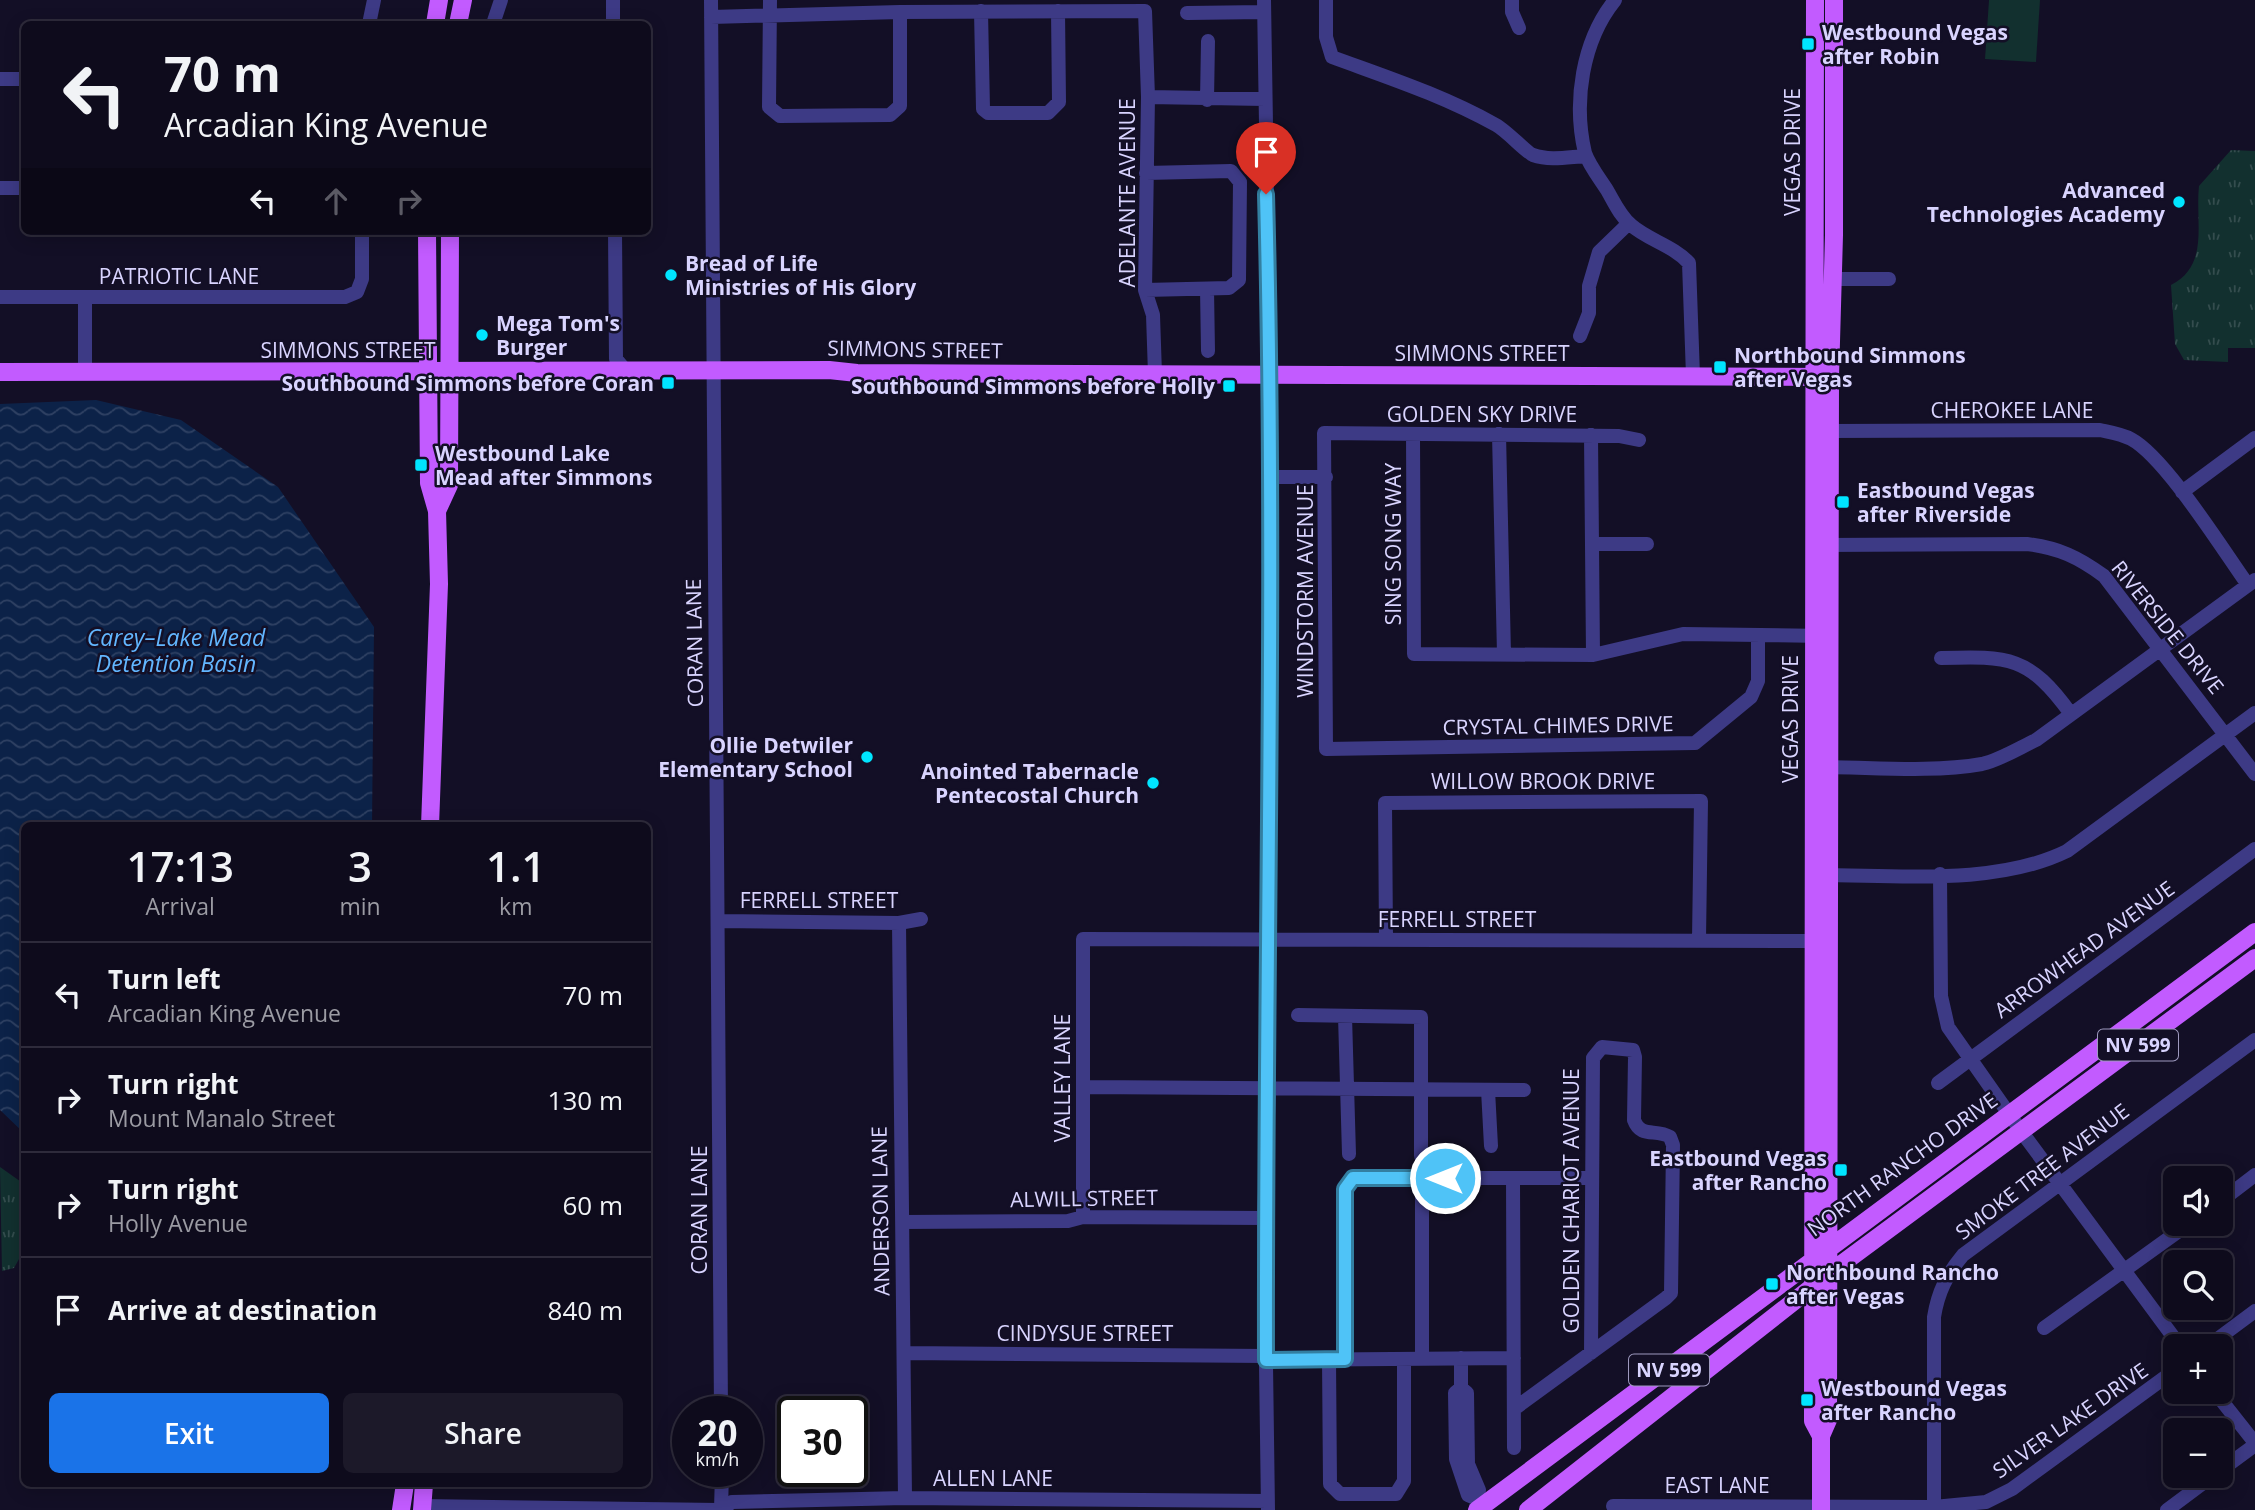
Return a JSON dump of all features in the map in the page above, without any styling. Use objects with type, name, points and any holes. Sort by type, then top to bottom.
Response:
[{"type":"main road","points":[[436,21],[439,0]]},
{"type":"main road","points":[[459,21],[463,0]]},
{"type":"main road","name":"VEGAS DRIVE","points":[[1815,0],[1821,377],[1822,875],[1813,1258],[1813,1421],[1821,1436]]},
{"type":"main road","name":"VEGAS DRIVE","points":[[1821,545],[1830,431],[1821,377],[1833,279],[1834,0]]},
{"type":"main road","points":[[1816,96],[1835,95]]},
{"type":"main road","points":[[428,235],[429,483],[437,511],[438,608],[430,822]]},
{"type":"main road","points":[[437,511],[449,485],[450,235]]},
{"type":"main road","name":"SIMMONS STREET","points":[[0,372],[829,370],[857,373],[1821,377]]},
{"type":"main road","name":"NORTH RANCHO DRIVE","points":[[1477,1507],[1522,1478],[1727,1326],[1813,1258],[2255,932]]},
{"type":"main road","name":"VEGAS DRIVE","points":[[1821,941],[1830,1202],[1828,1420],[1821,1436],[1821,1508]]},
{"type":"main road","name":"NORTH RANCHO DRIVE","points":[[1528,1510],[1777,1317],[1813,1286],[2255,958]]},
{"type":"main road","points":[[1830,1202],[1844,1221],[1865,1220]]},
{"type":"main road","points":[[1777,1317],[1798,1318],[1813,1334]]},
{"type":"main road","points":[[1496,1510],[1517,1493],[1522,1478]]},
{"type":"main road","points":[[401,1510],[405,1487]]},
{"type":"main road","points":[[422,1508],[424,1487]]},
{"type":"street","points":[[370,21],[374,0]]},
{"type":"street","points":[[494,21],[501,0]]},
{"type":"street","points":[[613,0],[613,21]]},
{"type":"street","name":"CORAN LANE","points":[[711,0],[721,1396]]},
{"type":"street","points":[[1326,0],[1326,37],[1332,57],[1412,83],[1497,125],[1517,138],[1530,154],[1551,159],[1586,156]]},
{"type":"street","points":[[1512,0],[1512,12],[1519,28]]},
{"type":"street","points":[[1615,0],[1590,44],[1582,76],[1581,119],[1586,156],[1629,223],[1689,263],[1693,376]]},
{"type":"street","points":[[711,17],[770,7],[848,6],[900,12],[921,6],[981,11],[998,6],[1058,11],[1076,6]]},
{"type":"street","name":"ADELANTE AVENUE","points":[[1076,6],[1145,11],[1148,97],[1145,290],[1153,315],[1155,374]]},
{"type":"street","points":[[1187,13],[1264,6],[1270,375],[1269,1090],[1264,1218],[1268,1505]]},
{"type":"street","points":[[770,7],[769,107],[780,116],[890,115],[897,111],[900,106],[900,12]]},
{"type":"street","points":[[981,11],[982,109],[988,113],[1052,111],[1059,102],[1058,11]]},
{"type":"street","points":[[1208,41],[1208,100]]},
{"type":"street","points":[[0,79],[21,79]]},
{"type":"street","points":[[1148,97],[1265,99]]},
{"type":"street","points":[[1145,290],[1229,288],[1236,285],[1239,280],[1240,182],[1231,172],[1146,173]]},
{"type":"street","points":[[0,188],[21,188]]},
{"type":"street","points":[[1580,336],[1589,313],[1592,268],[1599,252],[1629,223]]},
{"type":"street","name":"PATRIOTIC LANE","points":[[0,297],[340,297],[357,292],[362,279],[362,235]]},
{"type":"street","points":[[615,235],[616,357],[627,372]]},
{"type":"street","points":[[1833,279],[1889,279]]},
{"type":"street","points":[[1207,289],[1208,351]]},
{"type":"street","points":[[85,296],[85,372]]},
{"type":"street","name":"CHEROKEE LANE","points":[[1830,431],[2100,430],[2130,439],[2147,452],[2182,492],[2252,583]]},
{"type":"street","name":"GOLDEN SKY DRIVE","points":[[1324,433],[1591,435],[1639,440]]},
{"type":"street","name":"WINDSTORM AVENUE","points":[[1324,433],[1326,749]]},
{"type":"street","name":"SING SONG WAY","points":[[1413,434],[1415,653],[1504,654]]},
{"type":"street","points":[[1499,434],[1504,654],[1592,654],[1683,634],[1821,636]]},
{"type":"street","points":[[1591,435],[1592,654]]},
{"type":"street","points":[[2182,492],[2255,438]]},
{"type":"street","points":[[1270,477],[1326,477]]},
{"type":"street","points":[[1592,544],[1647,544]]},
{"type":"street","name":"RIVERSIDE DRIVE","points":[[1821,545],[2026,544],[2054,547],[2077,556],[2105,576],[2255,774]]},
{"type":"street","points":[[1822,767],[1983,764],[2036,740],[2252,583]]},
{"type":"street","name":"CRYSTAL CHIMES DRIVE","points":[[1326,749],[1695,743],[1751,697],[1758,681],[1758,635]]},
{"type":"street","points":[[1941,658],[1987,656],[2018,662],[2039,674],[2071,714]]},
{"type":"street","points":[[1822,875],[2001,872],[2050,860],[2067,851],[2255,713]]},
{"type":"street","name":"WILLOW BROOK DRIVE","points":[[1385,940],[1385,803],[1701,801],[1699,939]]},
{"type":"street","name":"ARROWHEAD AVENUE","points":[[1938,1083],[2255,849]]},
{"type":"street","points":[[1940,874],[1941,996],[1948,1027],[2008,1114],[2171,1334]]},
{"type":"street","name":"FERRELL STREET","points":[[718,921],[898,923],[921,919]]},
{"type":"street","name":"ANDERSON LANE","points":[[898,923],[900,1203],[904,1222],[905,1498]]},
{"type":"street","name":"FERRELL STREET","points":[[1083,939],[1821,941]]},
{"type":"street","name":"VALLEY LANE","points":[[1083,939],[1083,1217]]},
{"type":"street","points":[[1298,1015],[1421,1017],[1421,1156]]},
{"type":"street","points":[[1345,1016],[1349,1154]]},
{"type":"street","name":"SMOKE TREE AVENUE","points":[[1934,1509],[1934,1317],[1939,1293],[1963,1255],[2255,1040]]},
{"type":"street","name":"GOLDEN CHARIOT AVENUE","points":[[1602,1047],[1633,1050],[1637,1128],[1644,1133],[1663,1133],[1670,1137],[1673,1145],[1671,1293],[1591,1353],[1593,1058],[1596,1051],[1602,1047]]},
{"type":"street","points":[[1083,1087],[1524,1090]]},
{"type":"street","points":[[1488,1090],[1491,1146]]},
{"type":"street","points":[[2233,1192],[2255,1175]]},
{"type":"street","points":[[1345,1359],[1345,1189],[1353,1178],[1591,1178]]},
{"type":"street","points":[[1422,1178],[1422,1358]]},
{"type":"street","points":[[1514,1179],[1514,1448]]},
{"type":"street","name":"ALWILL STREET","points":[[904,1222],[1068,1221],[1083,1217],[1264,1218]]},
{"type":"street","points":[[2044,1328],[2172,1236]]},
{"type":"street","points":[[2224,1334],[2255,1311]]},
{"type":"street","name":"CINDYSUE STREET","points":[[904,1353],[1329,1359],[1514,1358]]},
{"type":"street","points":[[1514,1409],[1591,1353]]},
{"type":"street","points":[[1461,1358],[1461,1388],[1467,1393],[1468,1464],[1479,1490],[1477,1507]]},
{"type":"street","points":[[1329,1359],[1330,1484],[1340,1494],[1396,1494],[1402,1489],[1404,1359]]},
{"type":"street","name":"SILVER LAKE DRIVE","points":[[1821,1508],[1934,1509],[1986,1502],[2012,1489],[2163,1379]]},
{"type":"street","points":[[2224,1404],[2255,1444],[2233,1461]]},
{"type":"street","points":[[720,1510],[721,1487]]},
{"type":"street","points":[[2167,1510],[2197,1488]]},
{"type":"street","name":"ALLEN LANE","points":[[422,1508],[720,1510],[732,1502],[905,1498],[1268,1505]]},
{"type":"street","name":"EAST LANE","points":[[1614,1506],[1821,1508]]},
{"type":"green space","points":[[1989,0],[2040,0],[2036,62],[1985,59]]},
{"type":"green space","points":[[2231,150],[2255,151],[2255,348],[2228,348],[2228,362],[2184,360],[2175,344],[2171,285],[2183,277],[2196,255],[2199,186]]},
{"type":"green space","points":[[0,1167],[21,1182],[21,1255],[14,1268],[2,1271]]},
{"type":"water","name":"Carey–Lake Mead Detention Basin","points":[[96,400],[181,420],[278,487],[374,627],[372,822],[21,822],[21,1130],[0,1110],[0,404]]},
{"type":"place","name":"Westbound Vegas after Robin","points":[[1808,44]]},
{"type":"place","name":"Advanced Technologies Academy","points":[[2179,202]]},
{"type":"place","name":"Bread of Life Ministries of His Glory","points":[[671,275]]},
{"type":"place","name":"Mega Tom's Burger","points":[[482,335]]},
{"type":"place","name":"Northbound Simmons after Vegas","points":[[1720,367]]},
{"type":"place","name":"Southbound Simmons before Coran","points":[[668,383]]},
{"type":"place","name":"Southbound Simmons before Holly","points":[[1229,386]]},
{"type":"place","name":"Westbound Lake Mead after Simmons","points":[[421,465]]},
{"type":"place","name":"Eastbound Vegas after Riverside","points":[[1843,502]]},
{"type":"place","name":"Ollie Detwiler Elementary School","points":[[867,757]]},
{"type":"place","name":"Anointed Tabernacle Pentecostal Church","points":[[1153,783]]},
{"type":"place","name":"Eastbound Vegas after Rancho","points":[[1841,1170]]},
{"type":"place","name":"Northbound Rancho after Vegas","points":[[1772,1284]]},
{"type":"place","name":"Westbound Vegas after Rancho","points":[[1807,1400]]},
{"type":"route","points":[[1266,194],[1270,375],[1269,1090],[1264,1218],[1266,1360],[1345,1359],[1345,1189],[1348,1182],[1353,1178],[1445,1178]]}]
